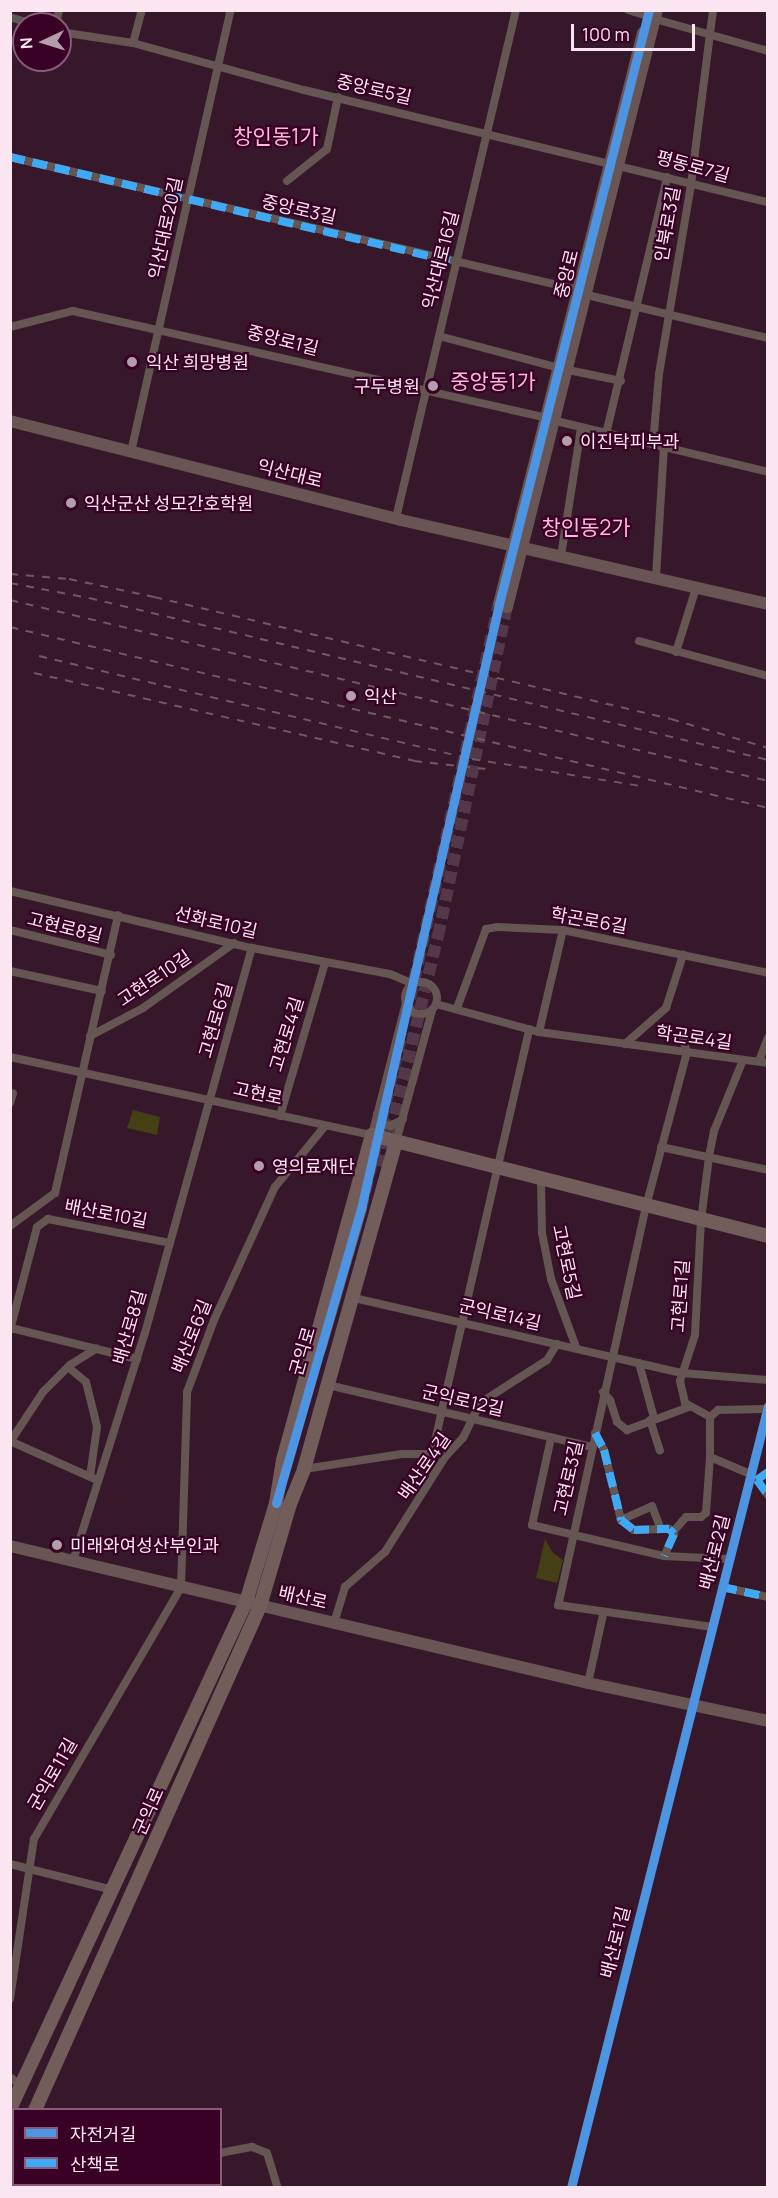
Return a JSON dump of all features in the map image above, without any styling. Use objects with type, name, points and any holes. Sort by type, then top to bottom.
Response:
[{"type":"main road","name":"고현로","points":[[372,1135],[541,1181],[768,1236]]},
{"type":"main road","points":[[283,1503],[304,1469],[354,1298],[366,1207],[372,1135]]},
{"type":"main road","points":[[283,1503],[282,1460],[366,1207],[396,1142]]},
{"type":"main road","name":"군익로","points":[[10,2109],[15,2081],[113,1890],[246,1602],[283,1503]]},
{"type":"main road","name":"군익로","points":[[35,2108],[260,1606],[283,1503]]},
{"type":"street","points":[[133,43],[142,10]]},
{"type":"street","name":"익산대로20길","points":[[131,452],[231,10]]},
{"type":"street","name":"익산대로16길","points":[[396,518],[516,10]]},
{"type":"street","points":[[628,10],[652,14],[768,51]]},
{"type":"street","name":"인북로3길","points":[[653,444],[668,314],[691,184],[713,10]]},
{"type":"street","name":"중앙로","points":[[502,606],[552,420],[652,14]]},
{"type":"street","name":"중앙로5길","points":[[72,34],[133,43],[338,97],[614,163]]},
{"type":"street","name":"중앙로3길","points":[[287,181],[327,149],[338,97]]},
{"type":"street","name":"중앙로3길","points":[[10,158],[583,293]]},
{"type":"street","name":"평동로7길","points":[[614,163],[768,202]]},
{"type":"street","points":[[606,434],[621,381],[667,177]]},
{"type":"street","name":"중앙로","points":[[583,293],[768,338]]},
{"type":"street","name":"중앙로1길","points":[[10,327],[73,311],[160,327],[552,420]]},
{"type":"street","points":[[439,336],[564,369],[621,381]]},
{"type":"street","points":[[552,420],[768,471]]},
{"type":"street","name":"익산대로","points":[[10,422],[396,518],[768,604]]},
{"type":"street","points":[[561,556],[581,428]]},
{"type":"street","points":[[656,577],[664,447]]},
{"type":"street","points":[[676,652],[696,588]]},
{"type":"street","points":[[639,641],[768,676]]},
{"type":"street","name":"선화로10길","points":[[10,891],[252,948],[390,974],[413,984]]},
{"type":"street","name":"고현로8길","points":[[10,1227],[55,1193],[81,1074],[111,955],[118,915]]},
{"type":"street","name":"학곤로6길","points":[[457,1008],[486,929],[524,926],[563,930],[768,974]]},
{"type":"street","name":"고현로8길","points":[[10,930],[111,955]]},
{"type":"street","points":[[539,1032],[563,930]]},
{"type":"street","name":"고현로10길","points":[[90,1036],[143,1008],[234,943]]},
{"type":"street","name":"고현로6길","points":[[209,1101],[252,948]]},
{"type":"street","name":"학곤로4길","points":[[625,1044],[666,1008],[683,955]]},
{"type":"street","name":"고현로4길","points":[[280,1116],[325,963]]},
{"type":"street","points":[[10,971],[102,991]]},
{"type":"street","points":[[372,1135],[406,1003],[406,992],[413,984],[423,982],[433,987],[434,1007],[396,1142]]},
{"type":"street","points":[[406,1003],[417,1013],[434,1007]]},
{"type":"street","name":"학곤로4길","points":[[434,1007],[457,1008],[539,1032],[763,1062],[768,1038]]},
{"type":"street","points":[[304,1469],[402,1454],[432,1454],[529,1029]]},
{"type":"street","points":[[646,1206],[687,1052],[683,1040]]},
{"type":"street","name":"고현로","points":[[10,1057],[372,1135]]},
{"type":"street","points":[[701,1220],[714,1131],[743,1060]]},
{"type":"street","points":[[10,1103],[13,1093]]},
{"type":"street","name":"배산로8길","points":[[73,1560],[94,1479],[137,1359],[209,1101]]},
{"type":"street","points":[[377,1114],[383,1124],[391,1126],[403,1119]]},
{"type":"street","name":"배산로6길","points":[[181,1587],[187,1392],[214,1320],[274,1187],[325,1126]]},
{"type":"street","points":[[661,1147],[768,1170]]},
{"type":"street","name":"고현로5길","points":[[541,1181],[542,1233],[551,1279],[576,1347]]},
{"type":"street","name":"고현로3길","points":[[646,1206],[613,1357],[603,1392],[558,1605],[603,1615],[712,1628]]},
{"type":"street","name":"배산로10길","points":[[11,1329],[37,1227],[48,1219],[170,1243]]},
{"type":"street","name":"고현로1길","points":[[690,1407],[683,1394],[682,1373],[695,1335],[701,1220]]},
{"type":"street","name":"군익로14길","points":[[354,1298],[682,1373],[768,1380]]},
{"type":"street","points":[[11,1329],[137,1359]]},
{"type":"street","name":"배산로4길","points":[[334,1623],[345,1587],[385,1552],[473,1419],[480,1403],[547,1360],[557,1344]]},
{"type":"street","points":[[68,1367],[86,1382],[94,1414],[97,1428],[94,1479],[11,1441],[42,1392],[68,1367],[96,1349]]},
{"type":"street","points":[[639,1363],[660,1450]]},
{"type":"street","name":"군익로12길","points":[[328,1385],[592,1447]]},
{"type":"street","points":[[603,1392],[623,1430],[690,1407],[710,1417],[706,1514],[701,1517],[686,1517],[673,1532],[664,1556]]},
{"type":"street","name":"배산로2길","points":[[692,1705],[767,1408],[718,1410],[710,1417]]},
{"type":"street","points":[[595,1433],[604,1450],[621,1520],[634,1530],[660,1527],[673,1532]]},
{"type":"street","name":"배산로2길","points":[[551,1438],[532,1525],[664,1556],[728,1559]]},
{"type":"street","points":[[710,1457],[750,1474]]},
{"type":"street","points":[[768,1472],[757,1480],[768,1495]]},
{"type":"street","points":[[621,1520],[652,1506],[660,1527]]},
{"type":"street","name":"배산로","points":[[10,1546],[588,1683],[768,1721]]},
{"type":"street","name":"군익로11길","points":[[10,1999],[34,1839],[181,1587]]},
{"type":"street","points":[[722,1587],[768,1597]]},
{"type":"street","points":[[588,1683],[603,1615]]},
{"type":"street","name":"배산로1길","points":[[571,2187],[692,1705]]},
{"type":"street","points":[[10,1864],[113,1890]]},
{"type":"street","points":[[222,2153],[252,2146],[267,2153],[278,2187]]},
{"type":"shaded area","points":[[133,1110],[160,1117],[157,1135],[127,1128]]},
{"type":"shaded area","points":[[545,1539],[553,1553],[563,1560],[557,1583],[536,1578]]},
{"type":"tunnel","points":[[406,1016],[499,604]]},
{"type":"tunnel","points":[[382,1167],[438,936],[507,607]]},
{"type":"tunnel","points":[[361,1209],[402,1033]]},
{"type":"railway","points":[[10,574],[69,579],[154,597],[671,719],[768,748]]},
{"type":"railway","points":[[10,583],[89,598],[768,760]]},
{"type":"railway","points":[[10,600],[768,781]]},
{"type":"railway","points":[[10,627],[768,808]]},
{"type":"railway","points":[[39,656],[472,759],[640,786]]},
{"type":"railway","points":[[34,673],[414,761],[486,769]]},
{"type":"marked path","points":[[10,157],[457,263]]},
{"type":"marked path","points":[[595,1433],[604,1450],[621,1520],[634,1530],[669,1529],[674,1534],[664,1556]]},
{"type":"marked path","points":[[768,1472],[757,1480],[768,1495]]},
{"type":"marked path","points":[[722,1587],[768,1597]]},
{"type":"cycle path","points":[[276,1503],[361,1209],[499,604],[649,10]]},
{"type":"cycle path","points":[[571,2188],[768,1406]]},
{"type":"place","name":"익산 희망병원","points":[[132,362]]},
{"type":"place","name":"구두병원","points":[[433,386]]},
{"type":"place","name":"이진탁피부과","points":[[567,441]]},
{"type":"place","name":"익산군산 성모간호학원","points":[[71,503]]},
{"type":"place","name":"익산","points":[[351,696]]},
{"type":"place","name":"영의료재단","points":[[259,1166]]},
{"type":"place","name":"미래와여성산부인과","points":[[57,1545]]},
{"type":"district","name":"창인동1가","points":[[276,136]]},
{"type":"district","name":"중앙동1가","points":[[493,381]]},
{"type":"district","name":"창인동2가","points":[[586,527]]}]
